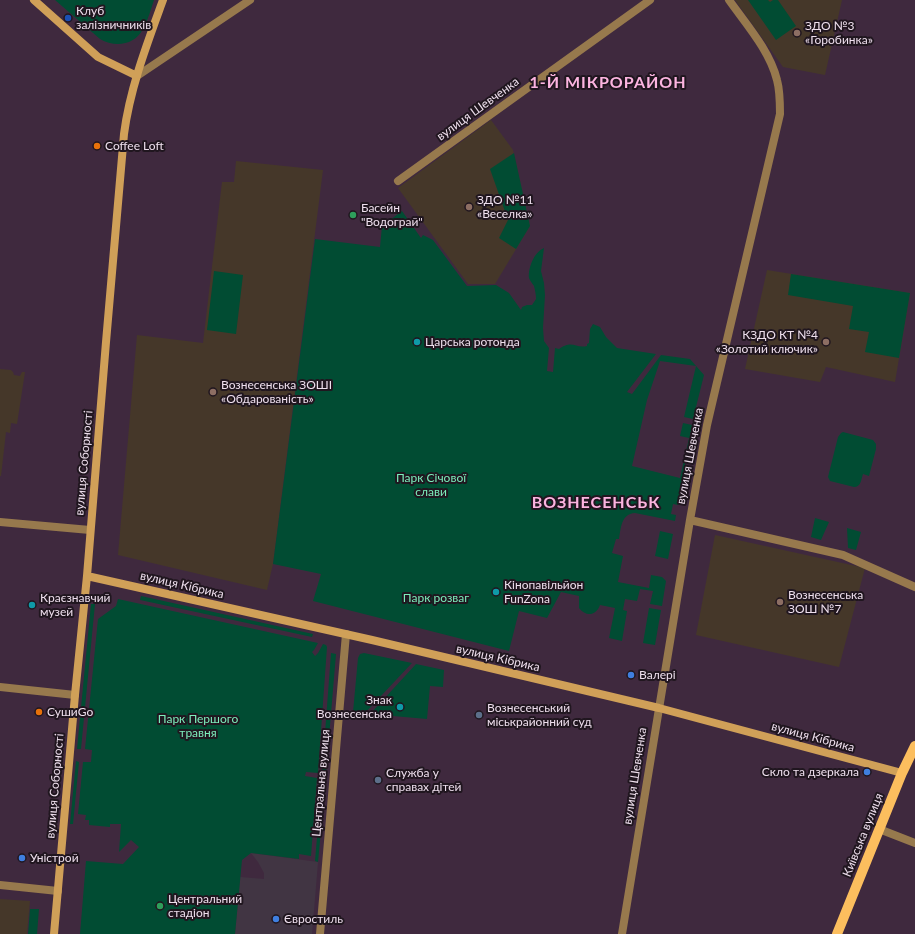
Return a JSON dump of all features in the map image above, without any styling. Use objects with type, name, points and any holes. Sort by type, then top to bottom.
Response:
[{"type":"main road","points":[[34,0],[98,58],[136,76]]},
{"type":"main road","name":"вулиця Соборності","points":[[54,934],[87,576],[124,134],[136,76],[163,0]]},
{"type":"main road","name":"вулиця Кібрика","points":[[87,576],[346,634],[659,708],[902,773]]},
{"type":"main road","name":"Київська вулиця","points":[[837,934],[902,773],[915,746]]},
{"type":"street","points":[[136,76],[250,0]]},
{"type":"street","name":"вулиця Шевченка","points":[[398,181],[650,0]]},
{"type":"street","name":"вулиця Шевченка","points":[[622,934],[707,425],[780,114],[778,80],[772,64],[764,49],[728,0]]},
{"type":"street","points":[[690,520],[843,555],[915,587]]},
{"type":"street","points":[[0,522],[90,530]]},
{"type":"street","name":"Центральна вулиця","points":[[320,934],[346,634]]},
{"type":"street","points":[[0,687],[75,695]]},
{"type":"street","points":[[879,829],[915,843]]},
{"type":"street","points":[[0,886],[58,891]]},
{"type":"shaded area","name":"ЗДО №3 «Горобинка»","points":[[735,0],[842,0],[825,75],[783,67]]},
{"type":"shaded area","name":"ЗДО №11 «Веселка»","points":[[491,120],[513,150],[530,226],[495,284],[468,284],[398,188]]},
{"type":"shaded area","name":"Вознесенська ЗОШІ «Обдарованість»","points":[[236,161],[323,170],[273,564],[267,590],[118,555],[137,335],[203,343],[222,182],[234,182]]},
{"type":"shaded area","name":"КЗДО КТ №4 «Золотий ключик»","points":[[767,270],[910,293],[895,382],[826,367],[820,382],[745,369]]},
{"type":"shaded area","points":[[0,369],[11,370],[14,375],[20,376],[22,372],[25,372],[17,424],[11,423],[10,433],[6,432],[1,476],[0,476]]},
{"type":"shaded area","name":"Вознесенська ЗОШ №7","points":[[715,535],[865,568],[839,667],[696,635]]},
{"type":"shaded area","points":[[251,853],[318,862],[312,934],[235,934],[240,877],[264,879],[264,873]]},
{"type":"shaded area","points":[[0,899],[30,901],[27,934],[0,934]]},
{"type":"green space","points":[[55,0],[154,0],[143,29],[135,39],[130,42],[118,44],[106,42],[100,39]]},
{"type":"green space","points":[[748,0],[768,0],[770,2],[773,0],[778,0],[796,26],[776,40]]},
{"type":"green space","points":[[514,153],[530,226],[516,249],[499,238],[508,220],[490,169]]},
{"type":"green space","name":"Парк Січової слави","points":[[402,211],[421,238],[423,235],[433,240],[467,286],[496,285],[509,293],[521,310],[522,307],[532,305],[536,299],[534,286],[529,278],[530,270],[532,261],[537,253],[544,248],[541,271],[545,295],[543,328],[544,341],[549,348],[547,371],[553,372],[555,348],[559,349],[571,344],[583,347],[587,346],[589,343],[590,329],[593,324],[600,327],[606,337],[617,348],[656,354],[627,392],[632,394],[661,355],[690,359],[704,375],[693,419],[684,417],[696,366],[660,361],[647,400],[632,466],[680,478],[689,438],[680,436],[683,423],[692,425],[678,505],[673,504],[671,514],[676,515],[675,521],[635,513],[630,514],[622,522],[619,539],[616,539],[612,553],[623,556],[618,582],[649,588],[651,575],[662,577],[666,581],[662,606],[650,604],[653,591],[640,589],[637,601],[625,599],[623,610],[627,611],[622,641],[609,638],[615,608],[600,605],[596,611],[588,614],[579,608],[579,596],[561,592],[547,618],[519,611],[509,651],[313,601],[321,574],[273,564],[315,239],[380,247],[382,226]]},
{"type":"green space","points":[[214,271],[243,275],[236,334],[207,330]]},
{"type":"green space","points":[[791,274],[910,293],[899,358],[865,352],[869,332],[849,329],[853,306],[788,295]]},
{"type":"green space","points":[[843,432],[873,440],[876,444],[869,476],[863,474],[860,483],[856,487],[830,481],[828,477],[838,437]]},
{"type":"green space","points":[[815,518],[829,522],[821,540],[811,537]]},
{"type":"green space","points":[[847,528],[861,532],[856,550],[848,548]]},
{"type":"green space","points":[[660,531],[673,534],[668,559],[655,556]]},
{"type":"green space","points":[[141,596],[313,634],[312,637],[140,600]]},
{"type":"green space","name":"Парк Першого травня","points":[[118,599],[318,643],[312,652],[315,656],[323,644],[327,647],[318,773],[306,772],[305,776],[317,778],[311,856],[299,854],[299,859],[251,853],[242,860],[235,934],[80,934],[86,861],[123,864],[139,847],[131,840],[119,852],[121,824],[110,824],[110,827],[89,825],[89,820],[85,820],[86,815],[78,814],[83,762],[91,762],[92,750],[85,749],[98,619],[116,606]]},
{"type":"green space","points":[[91,604],[95,604],[81,749],[77,749]]},
{"type":"green space","points":[[649,608],[661,610],[655,645],[643,643]]},
{"type":"green space","points":[[331,653],[336,654],[326,773],[322,773]]},
{"type":"green space","points":[[364,653],[412,663],[365,713],[353,712],[358,658],[360,654]]},
{"type":"green space","points":[[416,664],[444,670],[443,687],[430,686],[427,719],[370,714]]},
{"type":"green space","points":[[76,761],[79,762],[73,824],[70,824]]},
{"type":"green space","points":[[322,778],[326,778],[318,862],[315,861]]},
{"type":"green space","points":[[30,909],[39,909],[37,934],[28,934]]},
{"type":"place","name":"Клуб залізничників","points":[[68,18]]},
{"type":"place","name":"ЗДО №3 «Горобинка»","points":[[797,33]]},
{"type":"place","name":"Coffee Loft","points":[[97,146]]},
{"type":"place","name":"ЗДО №11 «Веселка»","points":[[469,207]]},
{"type":"place","name":"Басейн \"Водограй\"","points":[[353,215]]},
{"type":"place","name":"Царська ротонда","points":[[417,342]]},
{"type":"place","name":"КЗДО КТ №4 «Золотий ключик»","points":[[826,342]]},
{"type":"place","name":"Вознесенська ЗОШІ «Обдарованість»","points":[[213,392]]},
{"type":"place","name":"Кінопавільйон FunZona","points":[[496,592]]},
{"type":"place","name":"Вознесенська ЗОШ №7","points":[[780,602]]},
{"type":"place","name":"Краєзнавчий музей","points":[[32,605]]},
{"type":"place","name":"Валері","points":[[631,675]]},
{"type":"place","name":"Знак Вознесенська","points":[[400,707]]},
{"type":"place","name":"СушиGo","points":[[39,712]]},
{"type":"place","name":"Вознесенський міськрайонний суд","points":[[479,715]]},
{"type":"place","name":"Скло та дзеркала","points":[[867,772]]},
{"type":"place","name":"Служба у справах дітей","points":[[378,780]]},
{"type":"place","name":"Уністрой","points":[[22,858]]},
{"type":"place","name":"Центральний стадіон","points":[[160,906]]},
{"type":"place","name":"Євростиль","points":[[276,919]]},
{"type":"district","name":"1-Й МІКРОРАЙОН","points":[[608,83]]},
{"type":"district","name":"ВОЗНЕСЕНСЬК","points":[[596,503]]},
{"type":"park label","name":"Парк розваг","points":[[436,598]]}]
